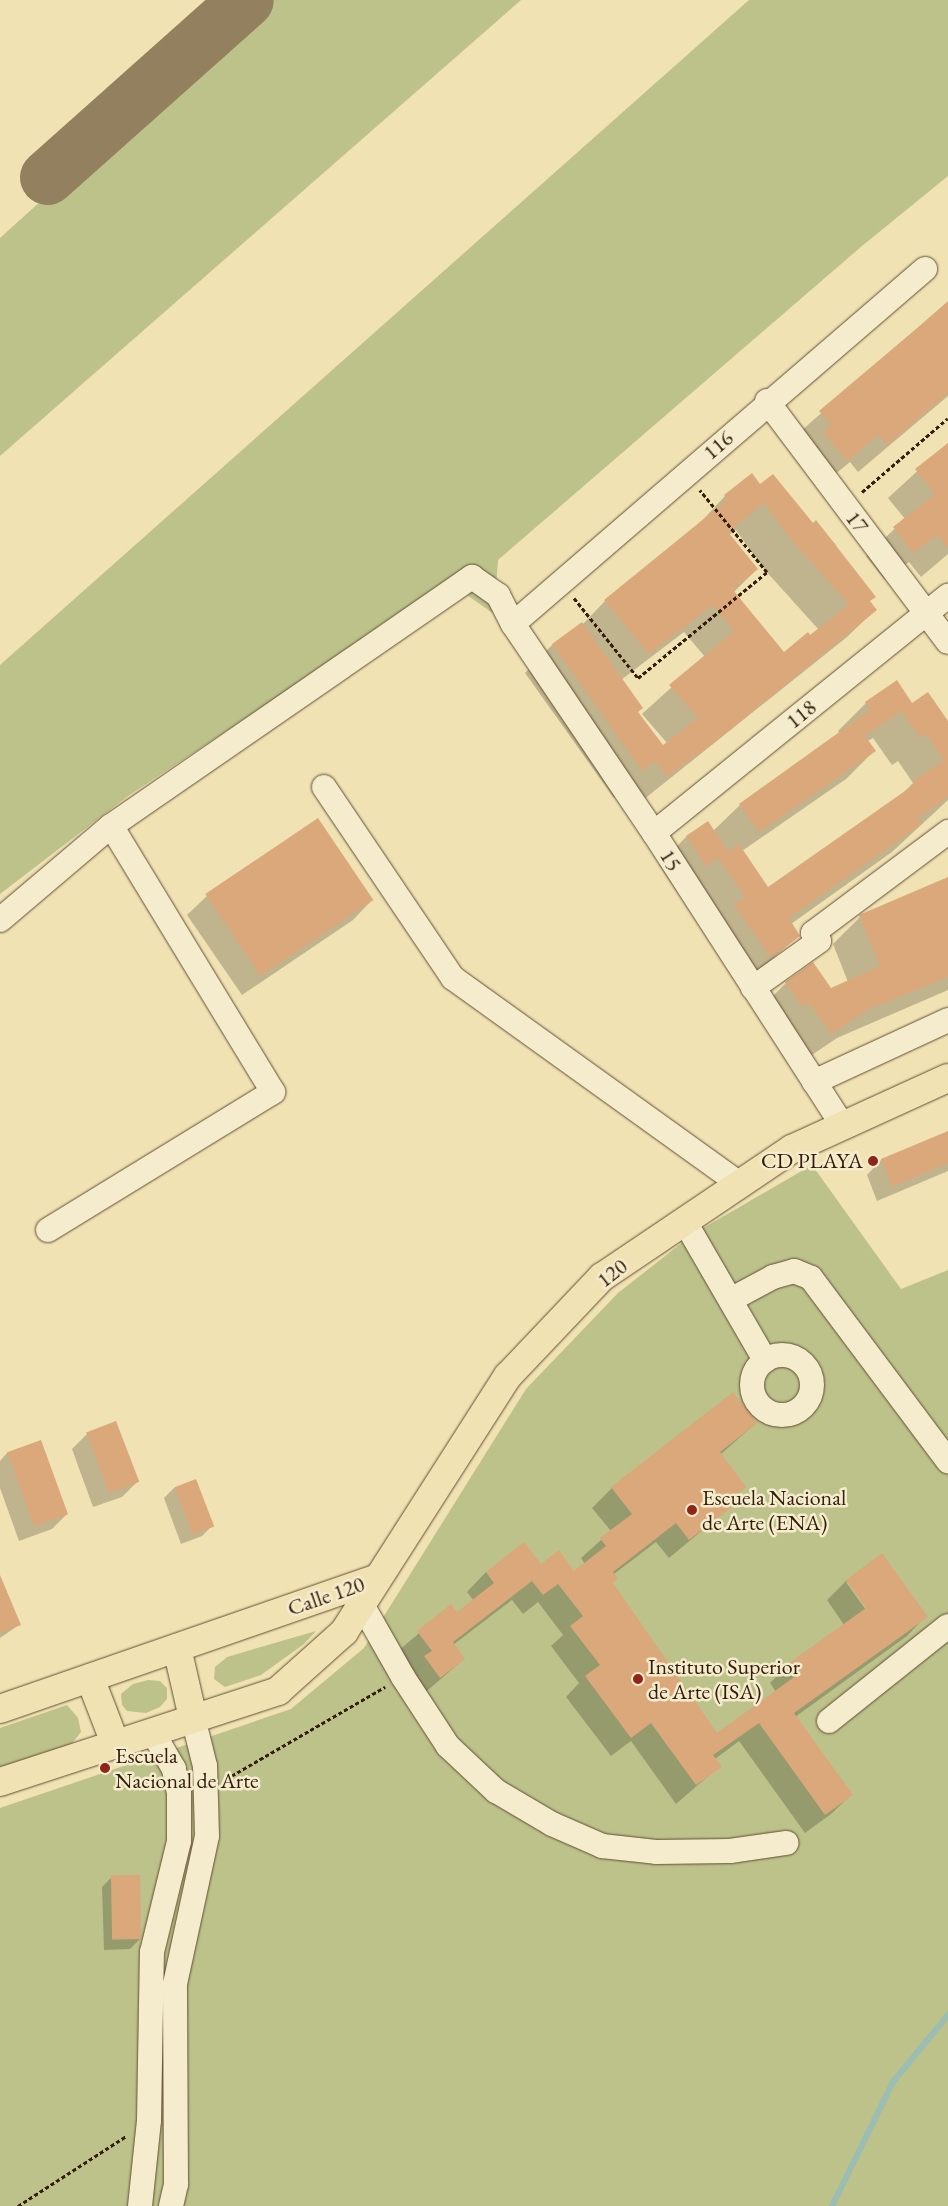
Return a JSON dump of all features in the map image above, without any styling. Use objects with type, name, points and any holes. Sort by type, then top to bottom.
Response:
[{"type":"main road","name":"120","points":[[375,1579],[508,1376],[602,1277],[792,1149],[948,1078]]},
{"type":"main road","name":"Calle 120","points":[[0,1782],[278,1691],[344,1632],[375,1579]]},
{"type":"main road","name":"Calle 120","points":[[0,1709],[375,1579]]},
{"type":"main road","points":[[176,1648],[193,1718]]},
{"type":"main road","points":[[90,1678],[115,1743]]},
{"type":"street","name":"116","points":[[513,624],[767,402],[925,269]]},
{"type":"street","name":"17","points":[[767,402],[948,642]]},
{"type":"street","name":"15","points":[[111,826],[472,577],[498,595],[513,624],[654,832],[843,1126]]},
{"type":"street","name":"118","points":[[654,832],[948,596]]},
{"type":"street","points":[[324,787],[453,978],[740,1184]]},
{"type":"street","points":[[0,920],[111,826],[273,1092],[48,1230]]},
{"type":"street","points":[[753,988],[819,941],[814,933],[948,832]]},
{"type":"street","points":[[814,1082],[948,1020]]},
{"type":"street","points":[[685,1222],[732,1299],[765,1360]]},
{"type":"street","points":[[732,1299],[773,1277],[794,1271],[811,1278],[948,1461]]},
{"type":"street","points":[[361,1603],[403,1677],[448,1746],[496,1791],[552,1824],[602,1846],[656,1852],[730,1851],[786,1843]]},
{"type":"street","points":[[829,1721],[948,1626]]},
{"type":"street","points":[[171,2206],[176,2184],[175,1984],[206,1836],[205,1766],[193,1718]]},
{"type":"street","points":[[140,2206],[149,2120],[152,1952],[179,1841],[178,1793],[174,1770],[152,1731]]},
{"type":"path","points":[[845,507],[948,418]]},
{"type":"path","points":[[561,582],[638,678],[767,572],[686,473]]},
{"type":"path","points":[[206,1790],[403,1677]]},
{"type":"path","points":[[18,2206],[149,2120]]},
{"type":"green space","points":[[263,0],[521,0],[0,456],[0,238]]},
{"type":"green space","points":[[749,0],[948,0],[948,176],[862,246],[498,560],[494,614],[464,593],[421,602],[128,796],[0,894],[0,665]]},
{"type":"green space","name":"Instituto Superior de Arte (ISA)","points":[[812,1165],[901,1289],[948,1270],[948,2206],[0,2206],[0,1808],[291,1709],[364,1648],[526,1389],[618,1293],[693,1234]]},
{"type":"green space","points":[[316,1631],[304,1644],[261,1675],[225,1687],[214,1679],[215,1667],[227,1657]]},
{"type":"green space","points":[[148,1680],[160,1681],[167,1688],[167,1699],[160,1707],[146,1713],[127,1711],[122,1705],[121,1694],[133,1684]]},
{"type":"green space","points":[[67,1705],[78,1718],[81,1732],[69,1747],[0,1769],[0,1728]]},
{"type":"building","points":[[948,302],[948,394],[887,445],[878,435],[847,461],[823,432],[831,424],[819,411]]},
{"type":"building","points":[[948,443],[948,548],[937,535],[913,553],[893,527],[935,494],[915,469]]},
{"type":"building","points":[[752,473],[760,484],[773,474],[813,523],[816,520],[876,597],[870,601],[877,610],[715,742],[667,777],[655,761],[642,771],[552,644],[582,622],[643,708],[638,712],[663,745],[698,718],[669,685],[734,631],[713,605],[649,654],[604,600],[727,500],[724,495]],"holes":[[[764,503],[792,541],[849,604],[810,635],[808,632],[784,652],[733,590],[758,569],[728,532]]]},
{"type":"building","points":[[897,680],[912,703],[928,692],[948,721],[948,797],[918,818],[922,824],[789,918],[800,936],[771,958],[734,905],[745,897],[718,858],[706,866],[686,836],[708,821],[728,851],[739,844],[768,887],[915,784],[913,781],[944,760],[926,734],[921,738],[901,711],[865,736],[876,751],[759,832],[739,804],[870,710],[865,702]]},
{"type":"building","points":[[318,818],[373,900],[261,976],[205,894]]},
{"type":"building","points":[[948,877],[948,977],[867,1010],[831,1034],[809,1003],[803,1008],[785,982],[813,962],[831,988],[880,966],[859,915]]},
{"type":"building","points":[[948,1131],[948,1163],[892,1187],[881,1159]]},
{"type":"building","points":[[733,1392],[757,1423],[720,1452],[746,1487],[732,1498],[736,1504],[689,1540],[676,1523],[613,1572],[618,1578],[613,1583],[717,1733],[797,1675],[789,1663],[866,1608],[846,1580],[882,1553],[928,1617],[794,1713],[853,1795],[825,1815],[759,1723],[713,1755],[722,1767],[696,1785],[651,1723],[631,1738],[585,1676],[600,1665],[570,1626],[583,1616],[558,1584],[543,1595],[532,1581],[453,1642],[465,1659],[440,1678],[424,1656],[432,1651],[417,1631],[451,1604],[457,1612],[494,1583],[486,1572],[524,1542],[541,1564],[559,1550],[574,1571],[606,1546],[600,1538],[632,1514],[611,1487]]},
{"type":"building","points":[[116,1421],[139,1482],[109,1493],[86,1432]]},
{"type":"building","points":[[41,1440],[68,1514],[34,1527],[7,1452]]},
{"type":"building","points":[[196,1479],[214,1527],[193,1535],[175,1487]]},
{"type":"building","points":[[0,1575],[21,1625],[0,1633]]},
{"type":"building","points":[[140,1875],[141,1939],[112,1939],[111,1876]]},
{"type":"waterway","points":[[832,2206],[893,2082],[948,2015]]},
{"type":"taxiway","points":[[47,177],[246,0]]},
{"type":"place","name":"CD PLAYA","points":[[873,1161]]},
{"type":"place","name":"Escuela Nacional de Arte (ENA)","points":[[692,1510]]},
{"type":"place","name":"Instituto Superior de Arte (ISA)","points":[[638,1679]]},
{"type":"place","name":"Escuela Nacional de Arte","points":[[105,1768]]}]
